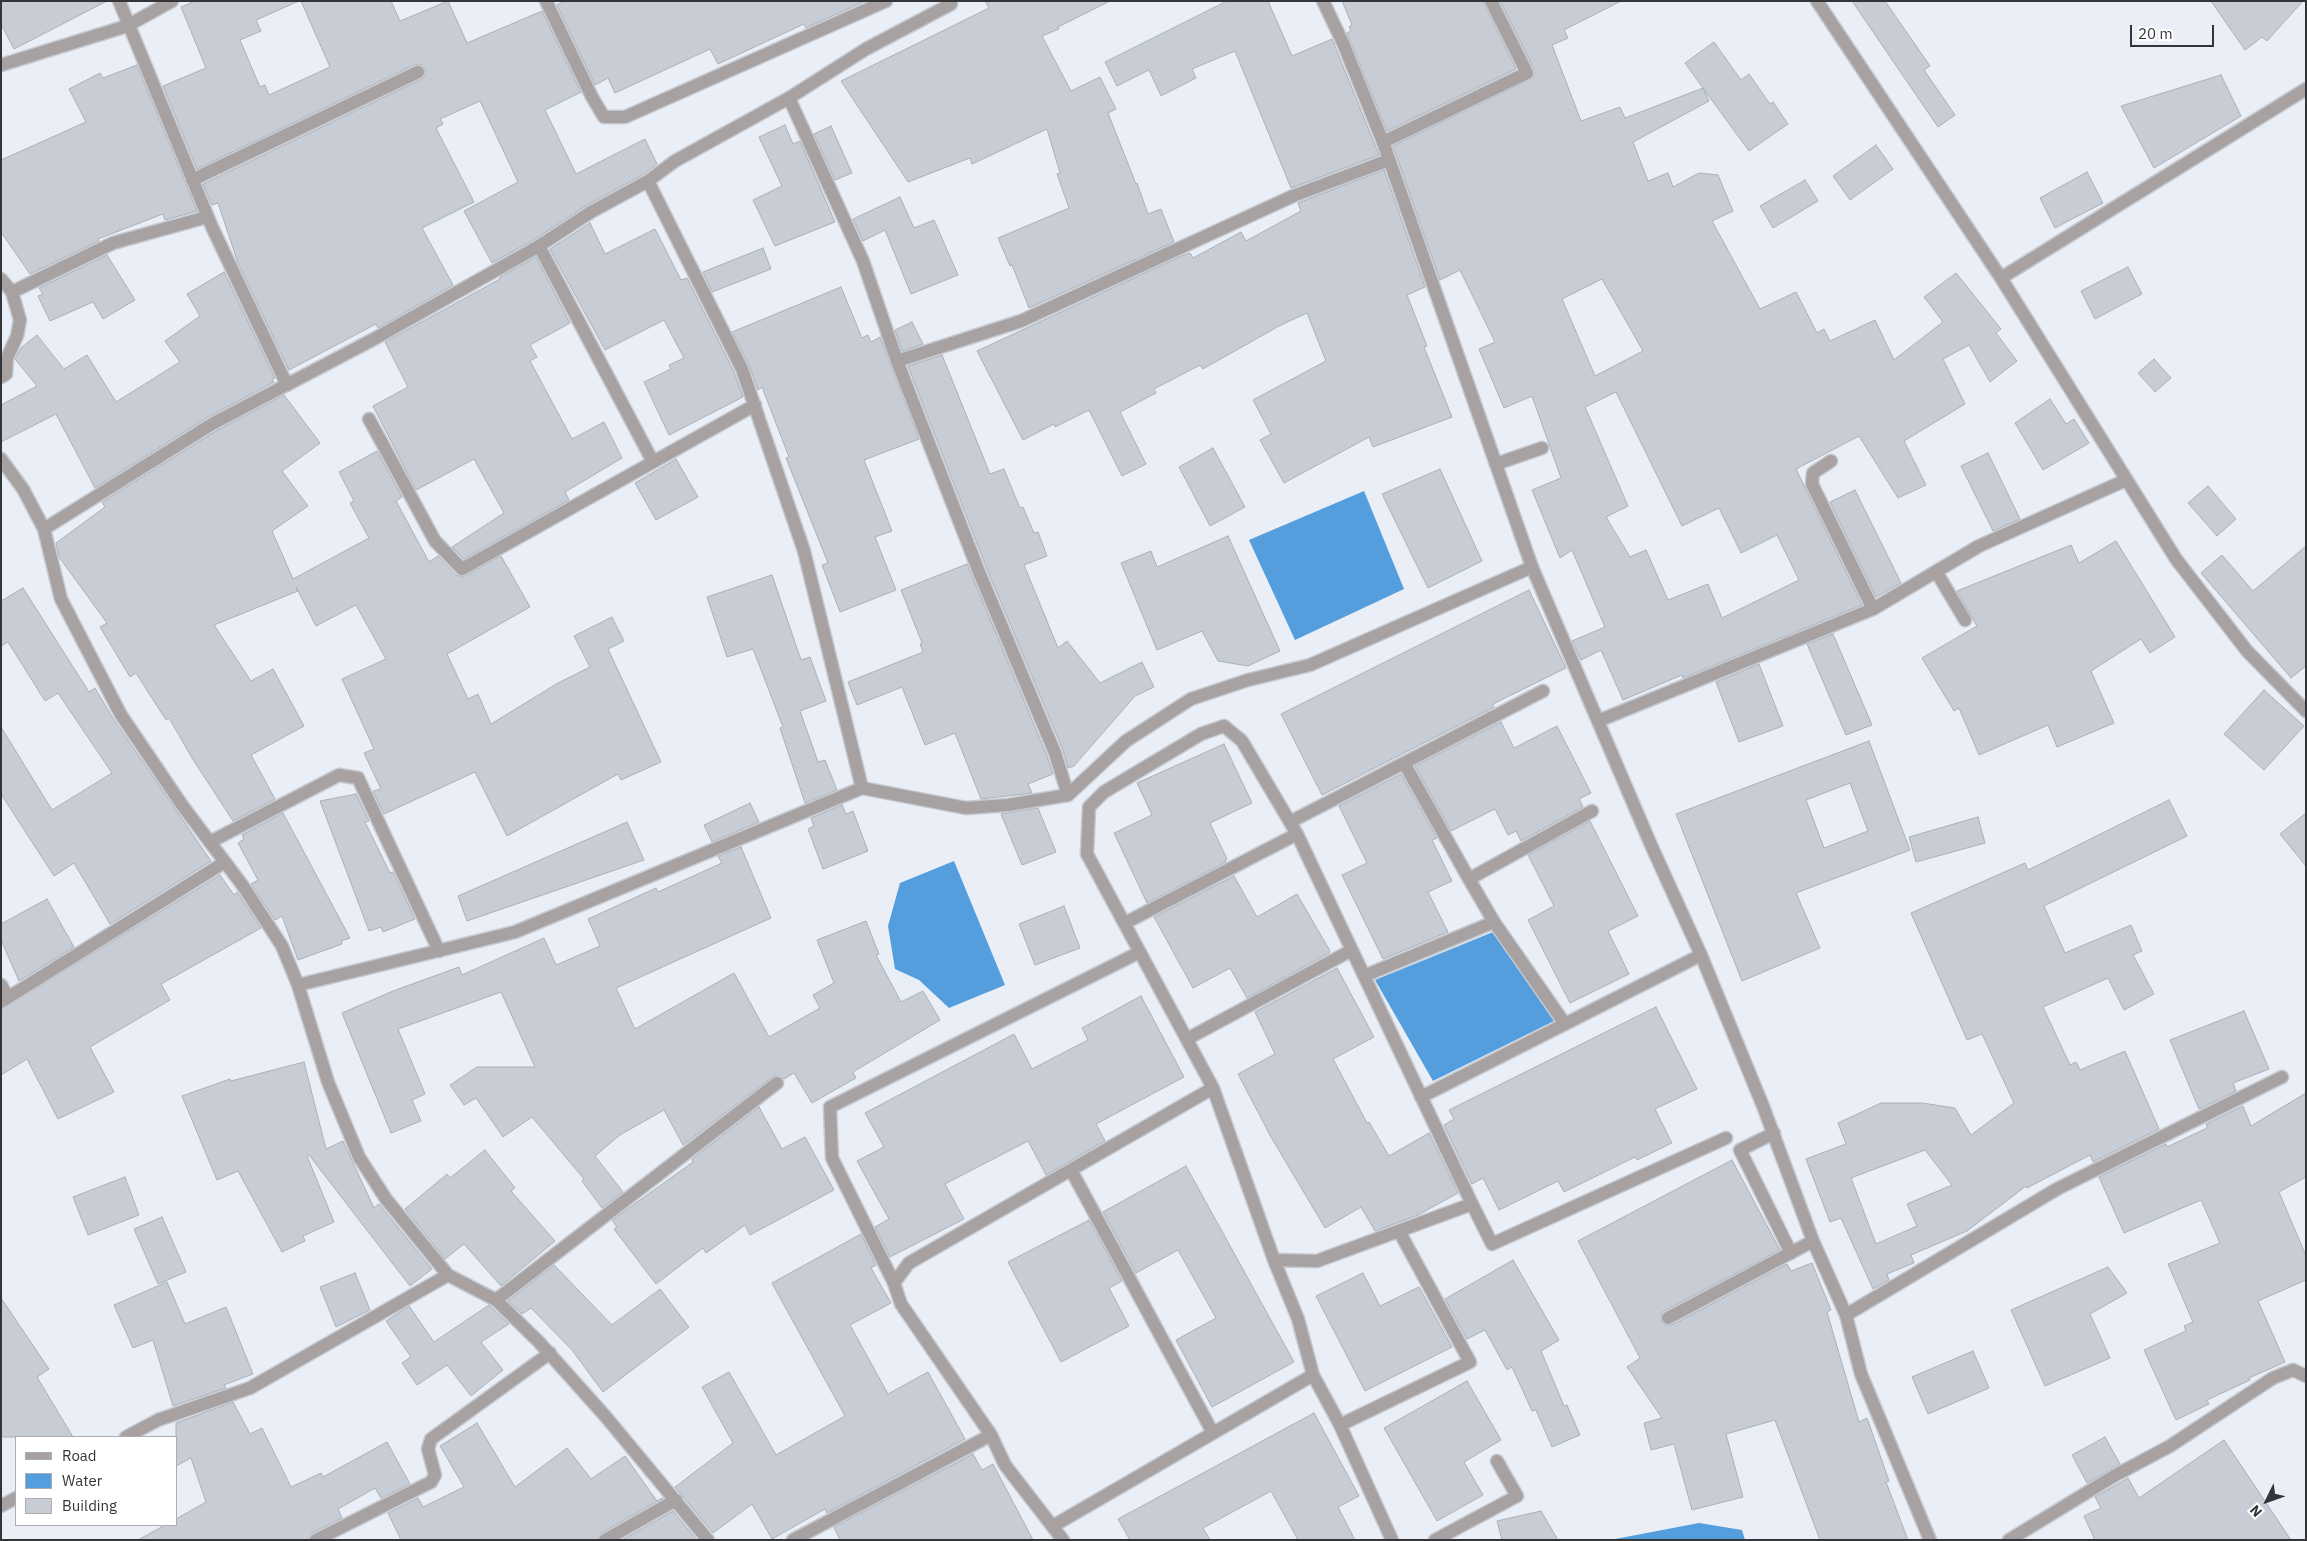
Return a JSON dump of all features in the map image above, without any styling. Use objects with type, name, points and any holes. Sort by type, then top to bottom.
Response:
[{"type":"street","points":[[118,1],[208,217],[286,385]]},
{"type":"street","points":[[1,65],[127,26],[172,1]]},
{"type":"street","points":[[546,1],[592,97],[604,117],[624,117],[886,1]]},
{"type":"street","points":[[1323,1],[1343,43],[1383,142],[1532,567],[1598,722],[1701,954],[1774,1133],[1813,1241],[1846,1315],[1861,1374],[1930,1540]]},
{"type":"street","points":[[1383,142],[1527,73],[1491,1]]},
{"type":"street","points":[[1817,1],[2002,278],[2176,559],[2247,651],[2306,711]]},
{"type":"street","points":[[44,529],[212,424],[374,339],[539,246],[592,212],[648,181],[675,161],[789,98],[866,49],[951,4]]},
{"type":"street","points":[[192,180],[418,72]]},
{"type":"street","points":[[2002,278],[2306,89]]},
{"type":"street","points":[[789,98],[863,260],[897,361],[979,572],[1056,753],[1068,795]]},
{"type":"street","points":[[897,361],[1021,321],[1293,196],[1389,160]]},
{"type":"street","points":[[648,181],[742,369],[804,551],[862,788]]},
{"type":"street","points":[[12,292],[113,243],[208,217]]},
{"type":"street","points":[[539,246],[653,462]]},
{"type":"street","points":[[1,279],[12,292],[20,320],[17,336],[7,358],[6,374],[1,377]]},
{"type":"street","points":[[370,419],[435,541],[462,569],[754,405]]},
{"type":"street","points":[[1496,464],[1542,448]]},
{"type":"street","points":[[1,459],[22,489],[44,529],[62,599],[121,715],[243,886],[282,946],[298,986],[328,1082],[359,1157],[386,1198],[448,1275],[496,1300],[550,1354],[676,1500],[708,1540]]},
{"type":"street","points":[[1831,461],[1813,473],[1812,484],[1872,609]]},
{"type":"street","points":[[1598,722],[1872,609],[1937,573],[1979,546],[2126,480]]},
{"type":"street","points":[[298,986],[515,932],[862,788],[966,808],[1008,805],[1068,795],[1126,741],[1191,699],[1248,680],[1310,665],[1532,567]]},
{"type":"street","points":[[1937,573],[1966,620]]},
{"type":"street","points":[[1290,822],[1543,691]]},
{"type":"street","points":[[1392,1540],[1340,1425],[1313,1375],[1298,1319],[1274,1260],[1213,1088],[1087,854],[1089,807],[1104,792],[1201,734],[1224,726],[1242,742],[1297,834],[1492,1244],[1726,1138]]},
{"type":"street","points":[[1404,763],[1494,922],[1565,1024]]},
{"type":"street","points":[[210,842],[339,775],[358,778],[439,951]]},
{"type":"street","points":[[1469,880],[1592,811]]},
{"type":"street","points":[[1125,923],[1297,834]]},
{"type":"street","points":[[1,986],[5,999],[226,862]]},
{"type":"street","points":[[1364,976],[1494,922]]},
{"type":"street","points":[[1187,1039],[1352,950]]},
{"type":"street","points":[[1063,1540],[1005,1466],[992,1436],[901,1304],[894,1284],[832,1158],[830,1108],[1140,952]]},
{"type":"street","points":[[1421,1097],[1701,954]]},
{"type":"street","points":[[1846,1315],[2057,1189],[2282,1077]]},
{"type":"street","points":[[496,1300],[777,1084]]},
{"type":"street","points":[[894,1284],[909,1263],[1213,1088]]},
{"type":"street","points":[[1774,1133],[1740,1150],[1790,1253]]},
{"type":"street","points":[[1071,1170],[1213,1433]]},
{"type":"street","points":[[1274,1260],[1317,1261],[1472,1204]]},
{"type":"street","points":[[1340,1425],[1470,1362],[1399,1231]]},
{"type":"street","points":[[1668,1318],[1813,1241]]},
{"type":"street","points":[[128,1436],[158,1420],[250,1388],[448,1275]]},
{"type":"street","points":[[316,1540],[431,1482],[435,1475],[428,1448],[431,1439],[550,1354]]},
{"type":"street","points":[[2008,1540],[2114,1476],[2170,1446],[2273,1378],[2293,1370],[2306,1376]]},
{"type":"street","points":[[1053,1526],[1313,1375]]},
{"type":"street","points":[[793,1540],[992,1436]]},
{"type":"street","points":[[1435,1540],[1516,1496],[1497,1461]]},
{"type":"street","points":[[1,1506],[15,1499]]},
{"type":"street","points":[[605,1540],[676,1500]]},
{"type":"water","points":[[1364,491],[1404,589],[1295,640],[1249,540]]},
{"type":"water","points":[[954,861],[1005,985],[949,1008],[919,980],[895,969],[888,926],[900,883]]},
{"type":"water","points":[[1493,932],[1554,1021],[1433,1081],[1375,980]]},
{"type":"water","points":[[1699,1523],[1742,1530],[1745,1540],[1610,1540]]},
{"type":"building","points":[[1,1],[107,1],[14,49],[1,24]]},
{"type":"building","points":[[195,1],[299,1],[256,20],[261,31],[240,40],[260,87],[265,85],[269,95],[330,67],[301,1],[391,1],[400,21],[448,1],[467,43],[542,11],[581,92],[545,110],[576,174],[645,139],[657,164],[644,174],[587,205],[535,239],[492,263],[464,211],[518,182],[480,101],[440,119],[443,124],[436,128],[474,202],[422,228],[453,285],[378,328],[376,324],[289,370],[238,263],[218,203],[212,205],[203,184],[422,79],[425,76],[425,69],[422,65],[414,65],[197,169],[163,86],[206,68],[181,7]]},
{"type":"building","points":[[564,1],[865,1],[806,28],[804,24],[718,64],[710,49],[615,93],[608,78],[595,85],[557,5]]},
{"type":"building","points":[[985,1],[1110,1],[1058,27],[1059,29],[1042,36],[1071,91],[1100,77],[1116,109],[1108,113],[1148,214],[1161,209],[1174,242],[1029,308],[1012,265],[1010,266],[998,238],[1069,208],[1057,174],[1060,173],[1047,129],[972,164],[970,158],[908,182],[841,81],[989,8]]},
{"type":"building","points":[[1227,1],[1268,1],[1292,56],[1332,39],[1379,155],[1291,188],[1235,51],[1192,69],[1196,78],[1161,96],[1149,70],[1117,86],[1105,62]]},
{"type":"building","points":[[1342,1],[1483,1],[1516,69],[1387,131],[1347,33],[1351,31],[1349,27],[1352,25]]},
{"type":"building","points":[[1500,1],[1621,1],[1564,30],[1568,38],[1552,45],[1581,121],[1620,107],[1625,118],[1703,88],[1709,101],[1633,142],[1648,181],[1668,173],[1673,187],[1699,173],[1718,175],[1733,211],[1712,221],[1760,309],[1796,292],[1817,333],[1824,329],[1830,341],[1875,320],[1894,360],[1943,322],[1924,297],[1956,273],[2001,329],[1996,333],[2017,361],[1990,382],[1969,345],[1943,359],[1965,404],[1904,441],[1926,485],[1898,498],[1859,436],[1796,469],[1862,605],[1683,678],[1682,675],[1623,700],[1601,650],[1581,660],[1572,641],[1605,627],[1572,550],[1560,558],[1532,490],[1561,478],[1532,396],[1504,408],[1479,349],[1495,342],[1460,270],[1440,280],[1393,146],[1533,78],[1534,69]],"holes":[[[1602,279],[1643,351],[1595,376],[1562,299]],[[1616,392],[1682,526],[1719,508],[1741,553],[1777,535],[1799,580],[1722,618],[1708,584],[1668,600],[1646,550],[1630,557],[1606,517],[1628,506],[1585,407]]]},
{"type":"building","points":[[1852,1],[1885,1],[1930,66],[1924,70],[1955,115],[1938,127]]},
{"type":"building","points":[[2211,1],[2303,1],[2267,41],[2262,37],[2245,50]]},
{"type":"building","points":[[1714,42],[1741,80],[1749,74],[1770,104],[1773,102],[1788,124],[1749,151],[1685,63]]},
{"type":"building","points":[[137,65],[197,211],[165,220],[163,214],[98,239],[99,241],[30,274],[1,232],[1,160],[86,122],[69,89],[100,73],[103,78]]},
{"type":"building","points":[[2221,75],[2241,116],[2154,168],[2121,106]]},
{"type":"building","points":[[785,125],[793,144],[800,141],[835,222],[775,246],[753,200],[782,186],[759,137]]},
{"type":"building","points":[[831,126],[852,173],[835,180],[814,134]]},
{"type":"building","points":[[1876,145],[1893,169],[1850,200],[1833,176]]},
{"type":"building","points":[[1384,170],[1425,287],[1407,295],[1427,346],[1424,347],[1452,417],[1373,447],[1369,437],[1284,483],[1260,440],[1271,434],[1253,400],[1326,361],[1307,313],[1279,326],[1203,369],[1200,365],[1154,389],[1156,393],[1120,412],[1146,464],[1122,476],[1089,410],[1055,427],[1054,424],[1023,440],[977,351],[1179,257],[1190,253],[1193,258],[1241,232],[1246,241],[1301,211],[1298,203]]},
{"type":"building","points":[[2087,172],[2103,203],[2055,228],[2040,198]]},
{"type":"building","points":[[1805,180],[1818,201],[1773,228],[1760,206]]},
{"type":"building","points":[[900,197],[914,228],[934,220],[958,275],[911,294],[885,230],[863,241],[853,219]]},
{"type":"building","points":[[590,223],[605,254],[655,229],[681,280],[687,278],[734,372],[743,397],[669,435],[644,382],[671,369],[669,365],[684,358],[664,320],[605,350],[550,249]]},
{"type":"building","points":[[763,248],[771,269],[712,292],[703,272]]},
{"type":"building","points":[[107,255],[135,300],[103,319],[93,302],[50,321],[38,296],[43,294],[39,288]]},
{"type":"building","points":[[536,257],[570,323],[530,345],[537,357],[530,361],[572,439],[604,422],[622,458],[565,492],[569,500],[464,559],[452,547],[504,513],[474,459],[416,490],[373,406],[408,387],[385,342],[500,279],[500,277]]},
{"type":"building","points":[[2128,267],[2142,294],[2095,319],[2081,291]]},
{"type":"building","points":[[224,272],[275,378],[272,379],[274,382],[208,417],[95,488],[56,414],[1,442],[1,405],[37,386],[15,359],[21,348],[37,335],[64,369],[87,355],[116,402],[180,362],[165,341],[200,316],[187,294]]},
{"type":"building","points":[[841,287],[862,338],[868,335],[871,342],[880,337],[919,439],[864,460],[892,531],[875,537],[896,590],[840,612],[822,565],[828,563],[786,458],[789,457],[762,387],[758,390],[749,365],[732,332]]},
{"type":"building","points":[[912,322],[923,344],[902,351],[895,330]]},
{"type":"building","points":[[942,355],[990,474],[1004,469],[1020,508],[1023,507],[1034,533],[1038,532],[1047,556],[1024,565],[1058,648],[1067,641],[1100,683],[1142,662],[1154,687],[1135,696],[1074,766],[1068,768],[1063,750],[987,569],[908,366]]},
{"type":"building","points":[[2154,359],[2171,378],[2155,392],[2138,373]]},
{"type":"building","points":[[284,395],[320,443],[282,471],[308,506],[272,531],[293,579],[369,538],[350,503],[354,501],[339,472],[377,451],[402,497],[396,501],[429,562],[438,556],[456,575],[463,577],[501,556],[530,607],[447,654],[468,699],[478,694],[491,724],[558,683],[590,667],[574,636],[612,617],[624,641],[608,649],[661,762],[621,780],[618,774],[507,836],[475,772],[384,814],[373,791],[381,789],[364,753],[374,749],[342,679],[386,659],[356,605],[316,626],[296,587],[298,591],[214,625],[251,681],[273,669],[304,726],[251,755],[275,799],[233,821],[192,758],[169,718],[166,720],[136,673],[130,677],[100,627],[107,623],[59,557],[56,543],[105,507],[102,502],[216,431]]},
{"type":"building","points":[[2050,399],[2066,424],[2074,419],[2089,443],[2043,470],[2015,423]]},
{"type":"building","points":[[1213,448],[1245,507],[1210,526],[1179,467]]},
{"type":"building","points":[[1988,453],[2020,519],[1993,531],[1961,466]]},
{"type":"building","points":[[676,459],[698,497],[656,520],[635,483]]},
{"type":"building","points":[[1440,469],[1482,561],[1428,588],[1382,494]]},
{"type":"building","points":[[2208,486],[2236,519],[2217,536],[2188,503]]},
{"type":"building","points":[[1855,490],[1901,583],[1876,597],[1830,502]]},
{"type":"building","points":[[1228,536],[1280,651],[1248,666],[1218,661],[1202,631],[1157,650],[1121,563],[1151,551],[1157,567]]},
{"type":"building","points":[[2116,541],[2175,637],[2150,653],[2141,639],[2091,671],[2114,723],[2057,747],[2048,725],[1979,755],[1959,708],[1954,711],[1922,658],[1977,626],[1957,591],[2071,545],[2079,563]]},
{"type":"building","points":[[2306,546],[2306,666],[2291,678],[2201,573],[2222,555],[2253,591]]},
{"type":"building","points":[[967,564],[1053,774],[1028,784],[1032,793],[981,799],[955,733],[925,745],[902,687],[857,705],[848,682],[923,652],[920,644],[922,643],[901,590]]},
{"type":"building","points":[[772,575],[801,660],[810,657],[826,701],[800,711],[818,762],[825,760],[837,790],[805,803],[780,728],[783,727],[753,649],[727,657],[707,597]]},
{"type":"building","points":[[23,588],[89,692],[95,688],[114,720],[211,861],[110,924],[74,863],[54,876],[1,794],[1,727],[52,810],[112,773],[58,693],[45,701],[8,642],[1,646],[1,601]]},
{"type":"building","points":[[1529,590],[1566,668],[1493,704],[1494,707],[1322,795],[1281,714]]},
{"type":"building","points":[[1833,634],[1872,725],[1846,735],[1807,644]]},
{"type":"building","points":[[1759,664],[1783,726],[1739,742],[1716,682]]},
{"type":"building","points":[[2264,690],[2304,726],[2264,770],[2224,734]]},
{"type":"building","points":[[1501,722],[1514,748],[1557,726],[1591,793],[1579,799],[1583,807],[1521,841],[1516,831],[1508,835],[1495,809],[1451,831],[1415,766]]},
{"type":"building","points":[[1869,741],[1910,850],[1796,893],[1820,948],[1742,981],[1676,814]],"holes":[[[1850,783],[1868,831],[1824,848],[1806,800]]]},
{"type":"building","points":[[1224,744],[1252,803],[1210,823],[1227,859],[1225,860],[1226,862],[1147,903],[1114,833],[1152,815],[1137,783]]},
{"type":"building","points":[[1401,774],[1437,838],[1432,840],[1452,881],[1428,892],[1448,932],[1383,959],[1342,875],[1367,863],[1339,806]]},
{"type":"building","points":[[356,794],[369,821],[365,822],[390,873],[393,872],[415,919],[383,932],[381,927],[369,931],[320,801]]},
{"type":"building","points":[[2169,800],[2187,836],[2044,906],[2065,953],[2131,925],[2142,951],[2133,955],[2154,994],[2124,1010],[2108,978],[2043,1007],[2070,1065],[2076,1062],[2080,1070],[2125,1051],[2159,1129],[2093,1162],[2090,1155],[2027,1188],[2026,1186],[1967,1231],[1911,1255],[1914,1263],[1887,1274],[1889,1280],[1873,1289],[1841,1218],[1830,1222],[1806,1159],[1846,1144],[1838,1123],[1881,1103],[1922,1103],[1955,1108],[1971,1135],[2014,1103],[1982,1034],[1967,1040],[1911,913],[2025,863],[2028,870]],"holes":[[[1925,1150],[1952,1185],[1907,1204],[1917,1226],[1876,1244],[1851,1178]]]},
{"type":"building","points":[[750,803],[759,822],[712,842],[704,825]]},
{"type":"building","points":[[842,805],[846,814],[853,811],[868,851],[823,869],[808,829],[814,826],[811,818]]},
{"type":"building","points":[[1038,808],[1056,852],[1022,865],[1001,814]]},
{"type":"building","points":[[283,813],[350,938],[341,941],[342,944],[298,960],[282,916],[275,920],[251,884],[258,880],[238,843],[244,839],[242,835]]},
{"type":"building","points":[[2306,813],[2306,866],[2280,834]]},
{"type":"building","points":[[1978,817],[1985,843],[1916,862],[1909,837]]},
{"type":"building","points":[[1590,821],[1638,916],[1608,931],[1629,974],[1570,1003],[1528,920],[1554,906],[1528,855]]},
{"type":"building","points":[[627,822],[644,860],[467,921],[458,896]]},
{"type":"building","points":[[741,847],[771,918],[616,988],[635,1029],[734,973],[769,1037],[820,1008],[813,995],[834,983],[817,940],[866,921],[879,954],[876,955],[901,1002],[923,991],[940,1020],[853,1072],[856,1078],[812,1103],[794,1073],[784,1079],[775,1075],[683,1145],[664,1110],[620,1135],[595,1156],[623,1192],[602,1208],[582,1181],[584,1179],[532,1117],[503,1137],[476,1098],[464,1105],[450,1085],[477,1067],[535,1067],[501,992],[398,1029],[425,1094],[412,1100],[421,1121],[391,1133],[342,1013],[393,991],[459,967],[462,975],[544,938],[556,965],[600,946],[588,919],[656,888],[658,892],[722,863],[718,856]]},
{"type":"building","points":[[220,875],[234,895],[237,892],[261,928],[161,984],[170,1000],[90,1047],[114,1092],[58,1119],[27,1059],[1,1075],[1,1010]]},
{"type":"building","points":[[1234,876],[1257,917],[1297,894],[1330,951],[1247,998],[1230,968],[1193,988],[1154,917]]},
{"type":"building","points":[[47,899],[74,947],[19,981],[1,940],[1,924]]},
{"type":"building","points":[[1064,906],[1080,948],[1035,965],[1019,924]]},
{"type":"building","points":[[1337,968],[1374,1037],[1333,1059],[1367,1123],[1369,1122],[1389,1156],[1429,1133],[1458,1193],[1418,1215],[1375,1231],[1361,1207],[1325,1228],[1271,1137],[1238,1074],[1275,1054],[1255,1012]]},
{"type":"building","points":[[1141,996],[1184,1077],[1096,1124],[1105,1141],[1046,1175],[1028,1141],[945,1184],[964,1219],[890,1257],[875,1227],[889,1219],[857,1161],[884,1147],[865,1113],[1014,1034],[1032,1069],[1088,1040],[1082,1028]]},
{"type":"building","points":[[1656,1007],[1697,1089],[1655,1109],[1672,1143],[1637,1160],[1635,1157],[1564,1192],[1558,1181],[1499,1210],[1483,1178],[1472,1184],[1444,1125],[1454,1119],[1449,1110]]},
{"type":"building","points":[[2244,1011],[2269,1069],[2233,1083],[2236,1091],[2199,1109],[2170,1040]]},
{"type":"building","points":[[304,1062],[326,1149],[343,1141],[374,1208],[379,1204],[432,1269],[410,1286],[309,1155],[307,1156],[334,1222],[303,1236],[305,1241],[282,1252],[238,1171],[217,1180],[182,1096],[230,1079],[231,1081]]},
{"type":"building","points":[[2306,1093],[2306,1177],[2279,1192],[2306,1256],[2306,1280],[2258,1301],[2285,1362],[2207,1400],[2209,1404],[2176,1420],[2144,1350],[2186,1331],[2184,1326],[2193,1322],[2168,1264],[2220,1243],[2201,1200],[2124,1233],[2099,1177],[2166,1144],[2167,1147],[2207,1128],[2206,1124],[2243,1106],[2251,1126]]},
{"type":"building","points":[[759,1107],[782,1149],[805,1137],[834,1190],[750,1235],[745,1225],[706,1253],[703,1248],[656,1284],[614,1229],[617,1227],[612,1220],[693,1162],[692,1159]]},
{"type":"building","points":[[485,1150],[515,1188],[511,1191],[555,1241],[501,1286],[464,1244],[445,1259],[405,1209],[447,1174],[450,1178]]},
{"type":"building","points":[[1732,1160],[1780,1250],[1664,1311],[1661,1314],[1661,1321],[1664,1325],[1672,1325],[1787,1264],[1791,1271],[1812,1263],[1831,1310],[1827,1312],[1859,1422],[1867,1418],[1889,1481],[1886,1482],[1908,1540],[1820,1540],[1775,1420],[1726,1434],[1743,1497],[1692,1510],[1674,1444],[1651,1450],[1644,1423],[1662,1418],[1627,1367],[1640,1358],[1578,1241]]},
{"type":"building","points":[[1186,1166],[1294,1362],[1212,1407],[1176,1340],[1216,1318],[1178,1250],[1136,1273],[1103,1212]]},
{"type":"building","points":[[125,1177],[139,1215],[88,1235],[73,1197]]},
{"type":"building","points":[[162,1217],[186,1272],[158,1284],[134,1229]]},
{"type":"building","points":[[1089,1220],[1122,1281],[1109,1288],[1129,1326],[1061,1362],[1008,1262]]},
{"type":"building","points":[[861,1234],[876,1265],[871,1268],[891,1303],[850,1325],[888,1394],[928,1372],[965,1439],[827,1513],[825,1509],[772,1539],[752,1504],[713,1533],[675,1487],[733,1443],[702,1387],[729,1372],[776,1455],[845,1416],[772,1283]]},
{"type":"building","points":[[1513,1260],[1559,1340],[1541,1351],[1564,1406],[1567,1405],[1580,1435],[1552,1447],[1536,1410],[1532,1411],[1512,1367],[1507,1370],[1485,1330],[1467,1339],[1445,1299]]},
{"type":"building","points":[[554,1265],[612,1325],[660,1289],[689,1327],[603,1392],[572,1350],[531,1308],[522,1314],[508,1301]]},
{"type":"building","points":[[2108,1267],[2127,1293],[2090,1314],[2110,1358],[2045,1386],[2011,1310]]},
{"type":"building","points":[[355,1273],[370,1310],[336,1327],[320,1287]]},
{"type":"building","points":[[1363,1273],[1380,1306],[1419,1287],[1452,1347],[1365,1391],[1316,1296]]},
{"type":"building","points":[[167,1282],[185,1324],[226,1307],[253,1374],[224,1385],[226,1388],[173,1406],[153,1340],[133,1348],[114,1305]]},
{"type":"building","points":[[1,1298],[49,1369],[37,1377],[72,1436],[1,1437]]},
{"type":"building","points":[[489,1305],[509,1324],[481,1342],[503,1370],[471,1396],[447,1365],[417,1385],[402,1363],[411,1357],[386,1321],[409,1306],[434,1342]]},
{"type":"building","points":[[1973,1351],[1989,1388],[1928,1414],[1912,1377]]},
{"type":"building","points":[[1467,1381],[1501,1440],[1464,1462],[1483,1495],[1437,1521],[1384,1428]]},
{"type":"building","points":[[233,1402],[250,1434],[262,1428],[291,1487],[321,1473],[323,1477],[387,1442],[410,1484],[381,1498],[375,1488],[338,1509],[342,1518],[312,1533],[308,1540],[138,1540],[163,1526],[178,1526],[178,1518],[206,1502],[191,1458],[178,1465],[176,1423]]},
{"type":"building","points":[[1314,1413],[1359,1496],[1338,1507],[1355,1540],[1298,1540],[1271,1491],[1203,1528],[1210,1540],[1130,1540],[1118,1519]]},
{"type":"building","points":[[477,1423],[515,1487],[567,1448],[591,1479],[625,1456],[657,1501],[663,1498],[601,1533],[597,1540],[401,1540],[388,1513],[418,1498],[423,1507],[464,1487],[440,1446]]},
{"type":"building","points":[[2105,1437],[2120,1464],[2087,1483],[2072,1455]]},
{"type":"building","points":[[2224,1440],[2291,1540],[2095,1540],[2084,1516],[2101,1508],[2095,1497],[2128,1478],[2139,1498]]},
{"type":"building","points":[[973,1454],[982,1470],[993,1464],[1033,1540],[840,1540],[834,1527]]},
{"type":"building","points":[[673,1511],[697,1540],[622,1540]]},
{"type":"building","points":[[1541,1511],[1558,1540],[1502,1540],[1497,1521]]}]
